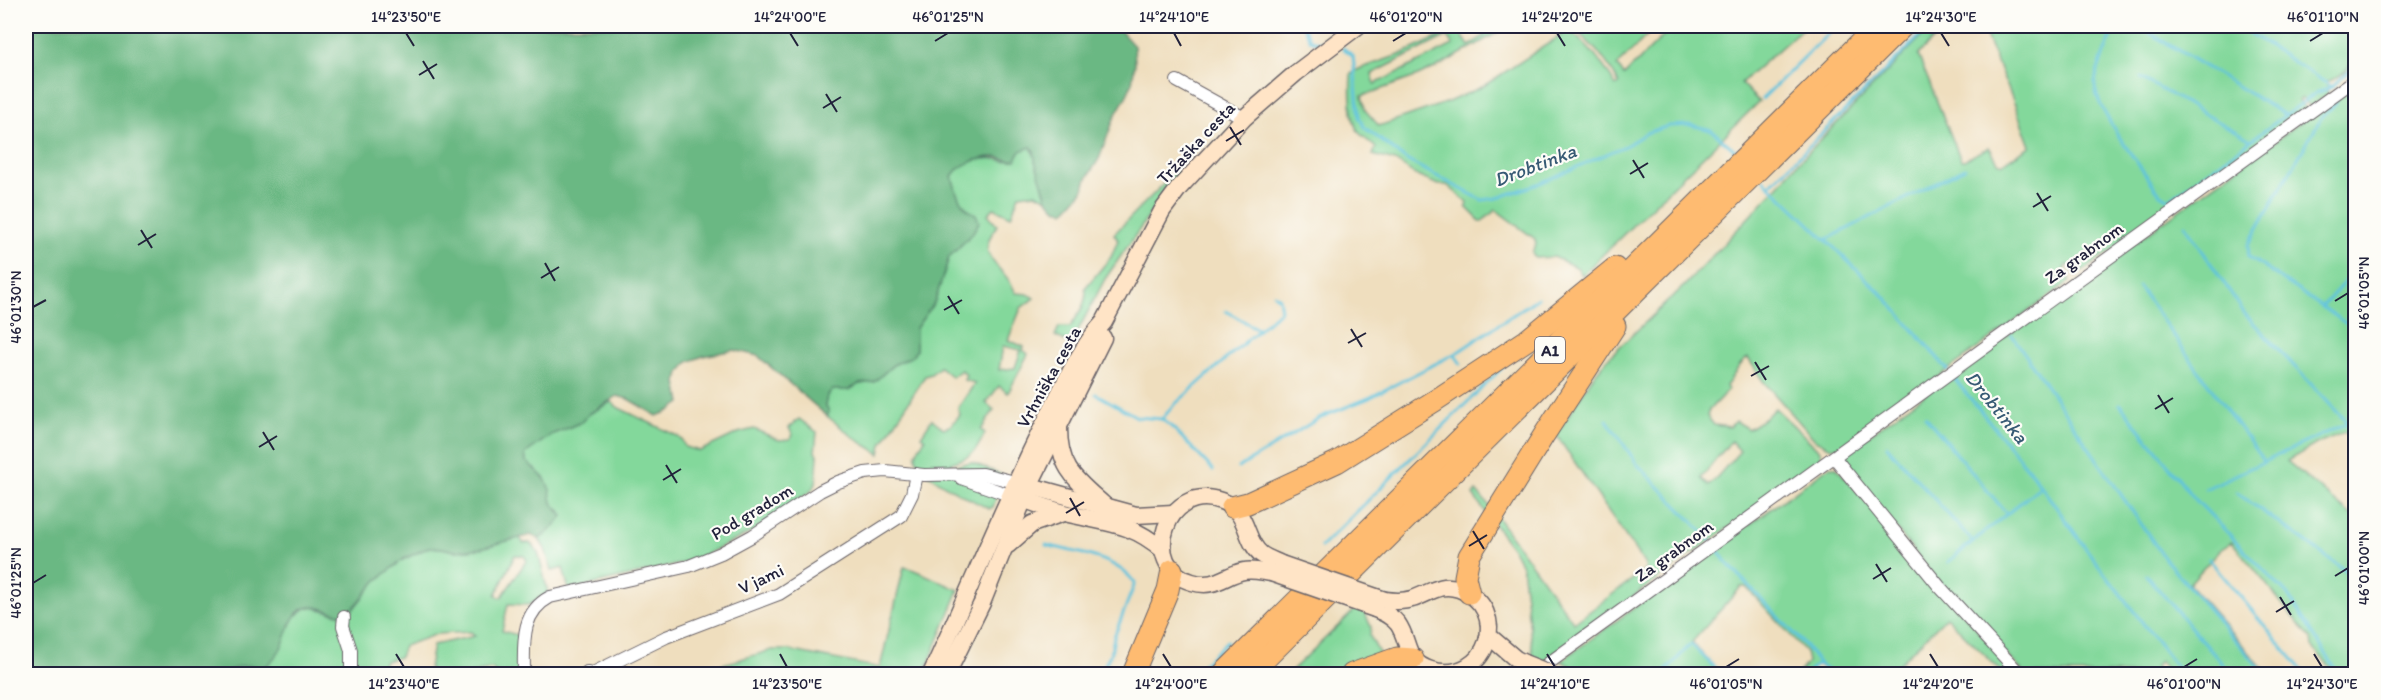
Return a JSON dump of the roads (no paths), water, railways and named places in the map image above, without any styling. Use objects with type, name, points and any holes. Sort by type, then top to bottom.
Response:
[{"type":"highway","name":"A1","points":[[1223,675],[1877,26]]},
{"type":"highway","name":"A1","points":[[1250,675],[1904,26]]},
{"type":"highway","points":[[1232,507],[1248,503],[1337,462],[1518,346],[1719,182]]},
{"type":"highway","points":[[1469,593],[1465,577],[1469,556],[1593,359],[1650,277]]},
{"type":"highway","points":[[1133,675],[1168,590],[1172,570]]},
{"type":"highway","points":[[1360,671],[1397,658],[1418,663]]},
{"type":"main road","name":"Tržaška cesta","points":[[1104,322],[1162,212],[1214,149],[1244,118],[1296,73],[1358,26]]},
{"type":"main road","name":"Vrhniška cesta","points":[[940,673],[1005,547],[1019,490],[1059,428],[1104,336],[1104,322]]},
{"type":"main road","name":"Vrhniška cesta","points":[[940,673],[1066,383],[1093,334],[1104,322]]},
{"type":"main road","points":[[1059,428],[1059,447],[1067,468],[1077,481],[1107,507]]},
{"type":"main road","points":[[1019,490],[1136,515],[1173,513]]},
{"type":"main road","points":[[1019,490],[1063,513],[1132,528],[1150,538],[1163,550]]},
{"type":"main road","points":[[1276,568],[1244,571],[1219,582],[1204,584],[1190,581],[1172,570],[1163,550],[1162,536],[1166,524],[1183,504],[1195,499],[1208,498],[1221,501],[1232,507],[1242,519],[1252,542],[1276,568],[1380,604],[1399,626],[1408,653],[1418,663],[1443,673],[1457,671],[1470,666],[1487,646],[1489,636],[1487,615],[1480,602],[1469,593],[1443,586],[1412,599],[1380,604]]},
{"type":"main road","points":[[1005,547],[1032,524],[1063,513]]},
{"type":"main road","points":[[1489,636],[1525,665]]},
{"type":"main road","points":[[1480,656],[1525,665],[1552,675]]},
{"type":"street","name":"Za grabnom","points":[[1525,665],[1834,456],[2355,79]]},
{"type":"street","points":[[1177,81],[1244,118]]},
{"type":"street","points":[[1834,456],[1939,586],[2020,675]]},
{"type":"street","name":"Pod gradom","points":[[524,675],[528,621],[534,608],[550,597],[689,566],[721,553],[752,536],[820,491],[851,477],[885,471],[916,474],[983,474],[1019,490]]},
{"type":"street","name":"V jami","points":[[587,672],[593,674],[666,637],[779,594],[901,516],[912,494],[916,474]]},
{"type":"street","points":[[344,616],[343,626],[351,650],[351,675]]},
{"type":"waterway","name":"Drobtinka","points":[[1303,26],[1310,40],[1322,43]]},
{"type":"waterway","points":[[1762,99],[1836,26]]},
{"type":"waterway","points":[[1770,185],[1930,26]]},
{"type":"waterway","points":[[2116,26],[2099,68],[2095,82],[2096,93],[2110,122],[2132,155],[2160,194],[2170,199],[2316,93],[2332,87]]},
{"type":"waterway","points":[[2239,26],[2332,87]]},
{"type":"waterway","points":[[2148,32],[2285,115]]},
{"type":"waterway","name":"Drobtinka","points":[[1343,48],[1353,56],[1359,117],[1365,128],[1408,161],[1482,200],[1497,198],[1538,184],[1627,145],[1646,133],[1669,126],[1691,125],[1711,130],[1736,151]]},
{"type":"waterway","points":[[2332,87],[2350,70],[2356,59]]},
{"type":"waterway","points":[[2141,78],[2251,140]]},
{"type":"waterway","points":[[2335,99],[2335,104],[2321,118],[2248,245],[2249,257],[2356,330]]},
{"type":"waterway","points":[[1826,240],[1965,168]]},
{"type":"waterway","name":"Drobtinka","points":[[1764,180],[1884,296],[1948,370]]},
{"type":"waterway","points":[[2185,225],[2245,314],[2356,432]]},
{"type":"waterway","points":[[2322,307],[2356,269]]},
{"type":"waterway","points":[[2138,286],[2264,462]]},
{"type":"waterway","points":[[1162,419],[1172,407],[1281,310],[1279,298],[1274,294]]},
{"type":"waterway","points":[[1455,354],[1538,298]]},
{"type":"waterway","points":[[1226,311],[1259,330]]},
{"type":"waterway","points":[[2349,324],[2356,317]]},
{"type":"waterway","points":[[2012,335],[2165,559],[2265,674]]},
{"type":"waterway","points":[[1238,468],[1321,417],[1369,398],[1454,354],[1461,364]]},
{"type":"waterway","points":[[1321,547],[1503,367]]},
{"type":"waterway","name":"Drobtinka","points":[[1952,376],[2030,471],[2095,561],[2182,674]]},
{"type":"waterway","points":[[1096,394],[1137,417],[1162,419],[1213,470]]},
{"type":"waterway","points":[[2120,404],[2195,499],[2287,594],[2339,674]]},
{"type":"waterway","points":[[1925,416],[2007,514]]},
{"type":"waterway","points":[[1607,420],[1637,464],[1711,541]]},
{"type":"waterway","points":[[2205,489],[2345,424]]},
{"type":"waterway","points":[[1887,446],[1973,542]]},
{"type":"waterway","points":[[1948,562],[2041,486]]},
{"type":"waterway","points":[[2237,493],[2356,578]]},
{"type":"waterway","points":[[1046,545],[1106,561],[1127,574],[1135,583],[1114,637],[1111,653],[1100,674]]},
{"type":"waterway","points":[[1715,546],[1726,562],[1805,645],[1818,663],[1831,674]]},
{"type":"waterway","points":[[2209,559],[2305,674]]},
{"type":"waterway","points":[[2146,575],[2231,674]]},
{"type":"waterway","points":[[1193,674],[1227,641]]},
{"type":"waterway","points":[[1663,674],[1691,644],[1721,674]]},
{"type":"waterway","points":[[1807,674],[1818,663]]}]
